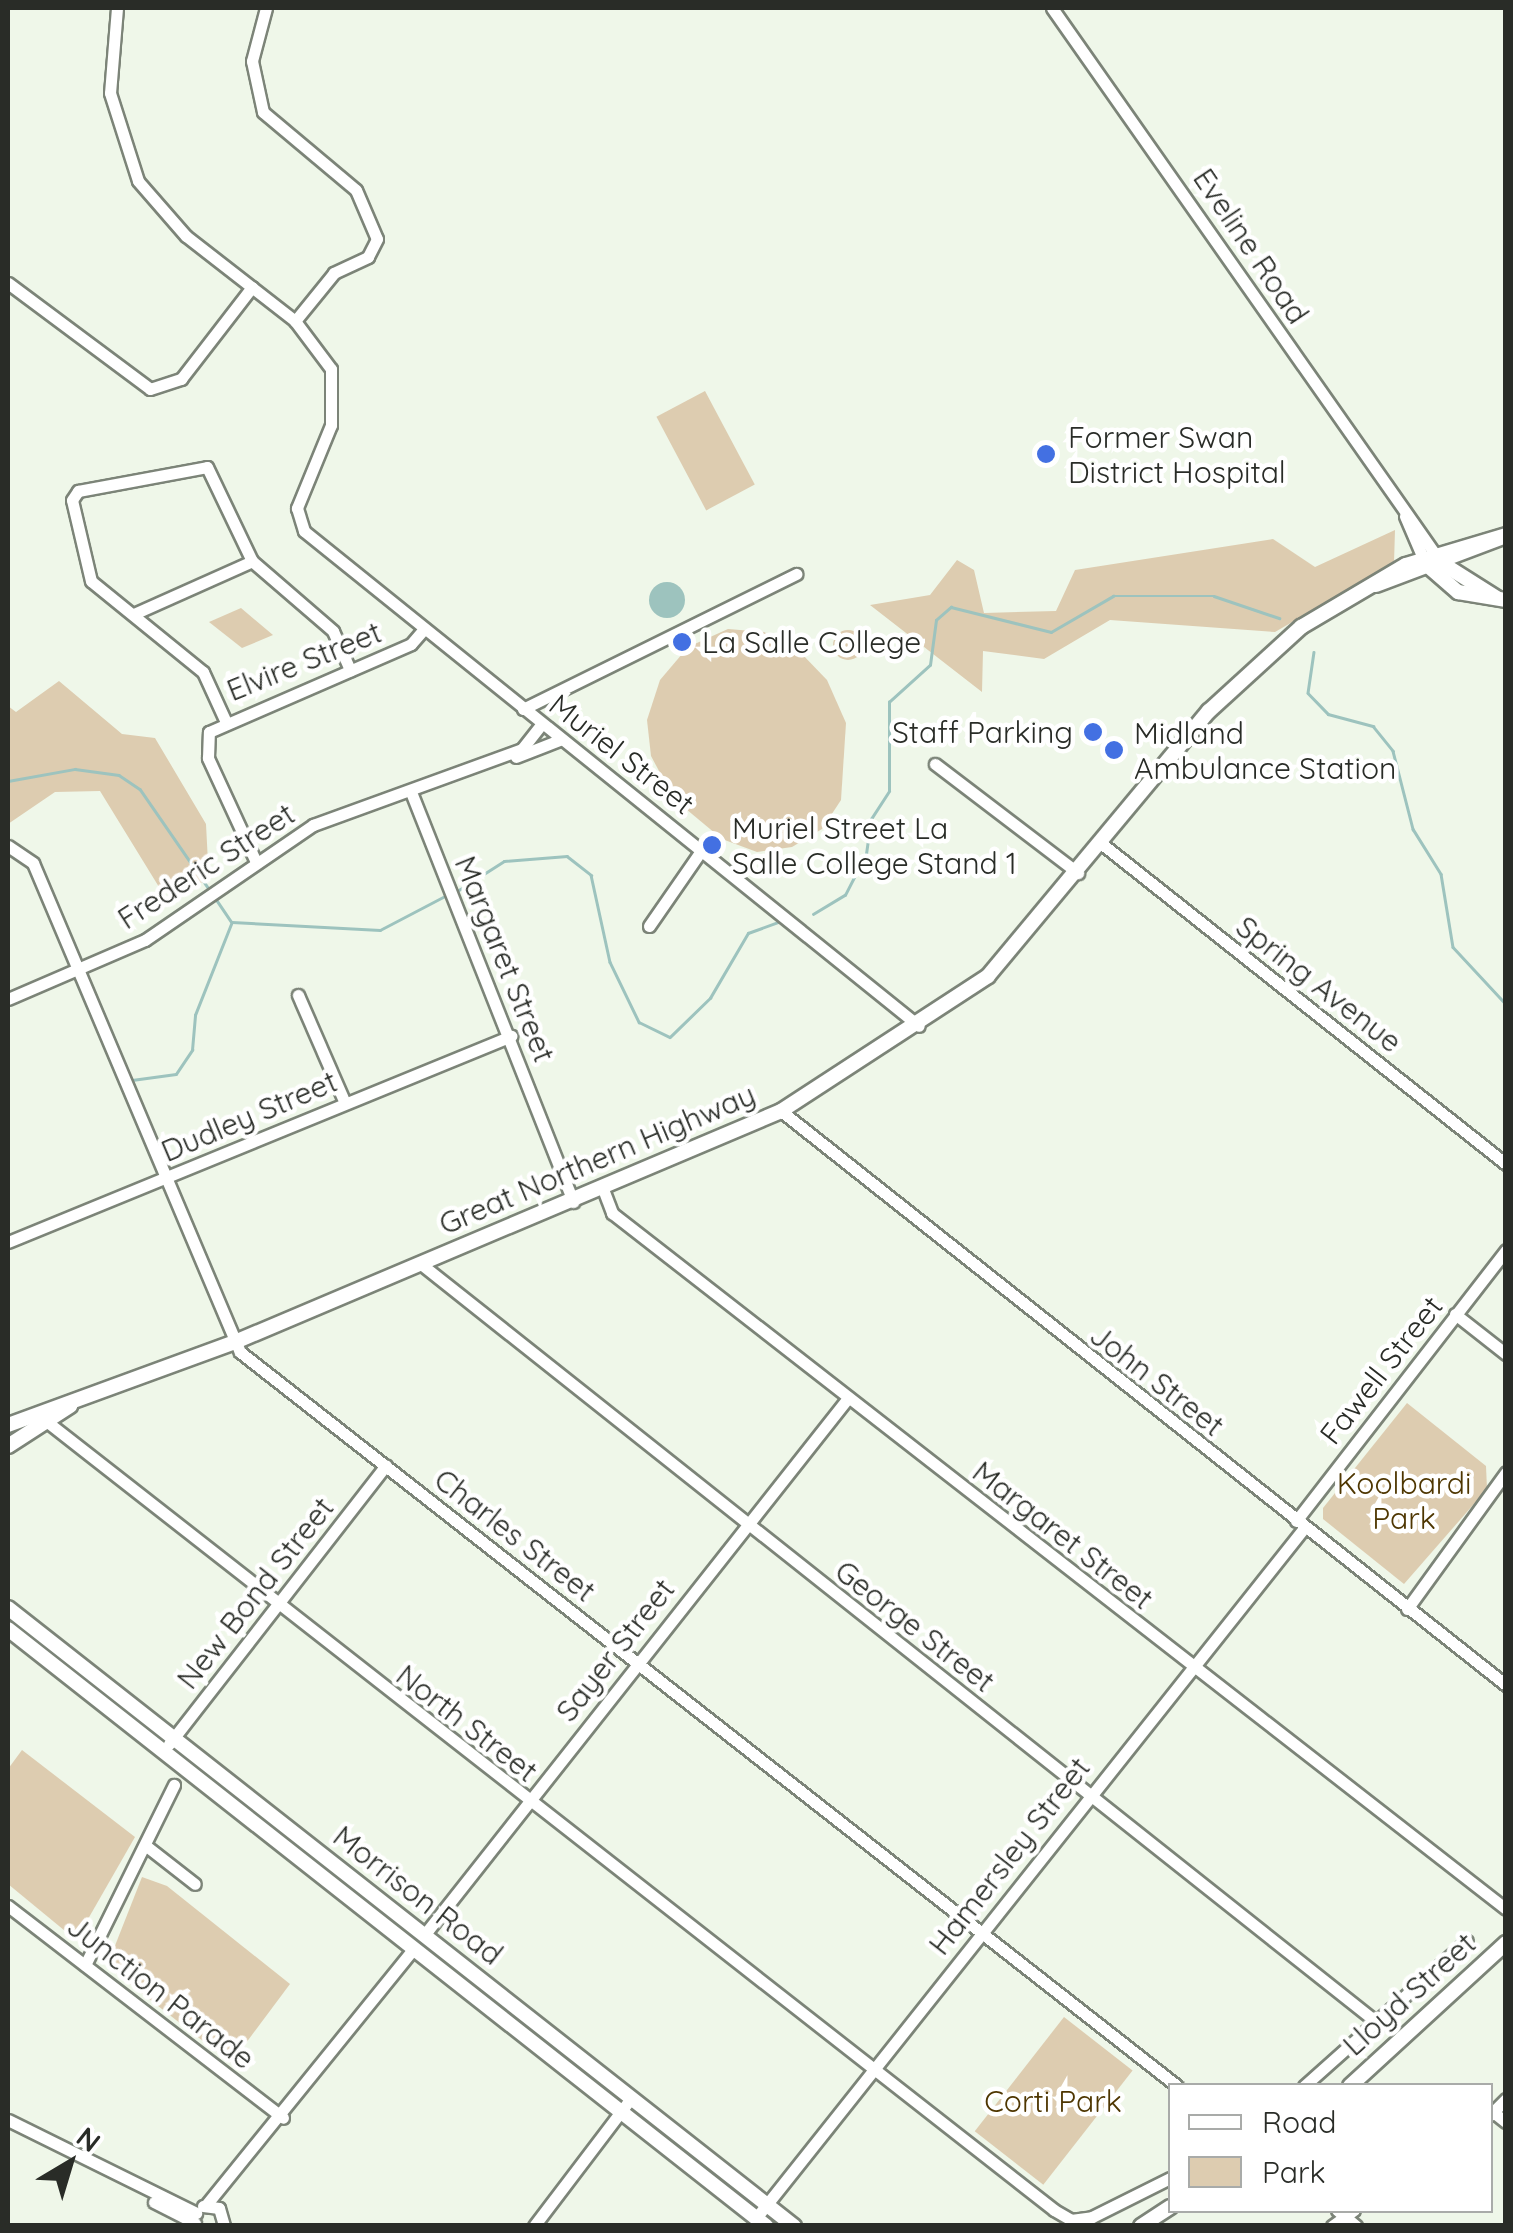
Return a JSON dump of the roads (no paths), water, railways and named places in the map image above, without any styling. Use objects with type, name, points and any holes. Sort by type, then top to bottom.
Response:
[{"type":"main road","name":"Great Northern Highway","points":[[1433,562],[1490,549],[1506,536]]},
{"type":"main road","name":"Great Northern Highway","points":[[8,1425],[236,1342],[604,1189],[781,1110],[919,1026],[988,976],[1256,664],[1370,586],[1506,536]]},
{"type":"main road","points":[[1477,584],[1490,549]]},
{"type":"main road","points":[[1433,562],[1501,599]]},
{"type":"main road","points":[[1433,562],[1458,592],[1501,599]]},
{"type":"main road","name":"Great Northern Highway","points":[[8,1446],[40,1415]]},
{"type":"main road","name":"Morrison Road","points":[[8,1608],[414,1948],[761,2222]]},
{"type":"main road","name":"Morrison Road","points":[[8,1628],[396,1911],[794,2226]]},
{"type":"main road","points":[[396,1911],[414,1948],[456,1958]]},
{"type":"main road","name":"Lloyd Street","points":[[1353,2083],[1506,1943]]},
{"type":"main road","points":[[1141,2226],[1168,2208]]},
{"type":"street","points":[[116,8],[108,74],[126,156],[165,216],[294,321],[334,273],[368,257],[376,239],[356,190],[263,112],[252,62],[266,8]]},
{"type":"street","name":"Eveline Road","points":[[1052,8],[1433,562]]},
{"type":"street","points":[[8,283],[138,385],[162,389],[252,287]]},
{"type":"street","name":"Muriel Street","points":[[294,321],[330,368],[335,394],[298,518],[318,545],[703,848],[919,1026]]},
{"type":"street","points":[[225,720],[204,672],[91,581],[72,500],[89,486],[124,488],[206,467],[252,561],[332,631],[350,670]]},
{"type":"street","points":[[136,614],[252,561]]},
{"type":"street","points":[[523,709],[796,574]]},
{"type":"street","name":"Elvire Street","points":[[256,862],[206,739],[225,720],[350,670],[424,630]]},
{"type":"street","name":"Frederic Street","points":[[492,762],[522,749],[542,724]]},
{"type":"street","name":"Frederic Street","points":[[8,999],[80,970],[202,901],[313,825],[562,739]]},
{"type":"street","points":[[935,764],[1078,872]]},
{"type":"street","name":"Margaret Street","points":[[411,792],[573,1202]]},
{"type":"street","name":"Spring Avenue","points":[[1102,844],[1506,1164]]},
{"type":"street","name":"Charles Street","points":[[8,846],[33,863],[164,1180],[236,1342],[386,1465],[1172,2083]]},
{"type":"street","points":[[649,926],[703,848]]},
{"type":"street","points":[[298,996],[344,1103]]},
{"type":"street","name":"Dudley Street","points":[[8,1242],[510,1036]]},
{"type":"street","name":"John Street","points":[[781,1110],[1506,1685]]},
{"type":"street","name":"Margaret Street","points":[[604,1189],[612,1214],[1506,1909]]},
{"type":"street","name":"Fawell Street","points":[[1300,1525],[1506,1250]]},
{"type":"street","name":"George Street","points":[[422,1264],[1380,2025]]},
{"type":"street","points":[[1455,1314],[1506,1354]]},
{"type":"street","name":"Sayer Street","points":[[425,1934],[848,1398]]},
{"type":"street","name":"North Street","points":[[40,1415],[528,1802],[1070,2220],[1168,2179]]},
{"type":"street","name":"New Bond Street","points":[[168,1745],[386,1465]]},
{"type":"street","points":[[1407,1609],[1502,1494],[1506,1472]]},
{"type":"street","name":"Hamersley Street","points":[[761,2222],[767,2204],[1090,1795],[1194,1670],[1300,1525]]},
{"type":"street","points":[[85,1965],[174,1785]]},
{"type":"street","points":[[145,1844],[195,1884]]},
{"type":"street","name":"Junction Parade","points":[[8,1906],[283,2118]]},
{"type":"street","points":[[1308,2083],[1380,2025],[1467,1942]]},
{"type":"street","points":[[198,2216],[283,2118],[414,1948]]},
{"type":"street","points":[[534,2226],[631,2098]]},
{"type":"street","points":[[8,2120],[198,2216]]},
{"type":"street","points":[[8,2129],[198,2216],[226,2220],[233,2180]]},
{"type":"street","points":[[1332,2226],[1345,2213],[1356,2226]]},
{"type":"water","points":[[667,582],[680,587],[685,600],[680,613],[667,618],[654,613],[649,600],[654,587]]},
{"type":"waterway","points":[[813,914],[845,895],[866,854],[871,819],[889,791],[889,702],[930,665],[936,620],[951,607],[1051,632],[1113,596],[1214,596],[1279,618]]},
{"type":"waterway","points":[[1314,652],[1308,693],[1328,714],[1373,726],[1393,751],[1413,829],[1441,874],[1453,947],[1506,1004]]},
{"type":"waterway","points":[[8,781],[75,769],[119,775],[140,789],[211,892]]},
{"type":"waterway","points":[[454,893],[504,861],[567,856],[591,875],[610,962],[639,1022],[670,1037],[710,998],[748,933],[778,922]]},
{"type":"waterway","points":[[232,922],[380,930],[447,895]]},
{"type":"waterway","points":[[216,899],[231,921]]},
{"type":"waterway","points":[[132,1080],[176,1074],[192,1050],[195,1015],[231,924]]},
{"type":"place","name":"Former Swan District Hospital","points":[[1046,454]]},
{"type":"place","name":"La Salle College","points":[[682,642]]},
{"type":"place","name":"Staff Parking","points":[[1093,732]]},
{"type":"place","name":"Midland Ambulance Station","points":[[1114,750]]},
{"type":"place","name":"Muriel Street La Salle College Stand 1","points":[[712,845]]},
{"type":"park label","name":"Koolbardi Park","points":[[1404,1500]]},
{"type":"park label","name":"Corti Park","points":[[1053,2101]]}]
